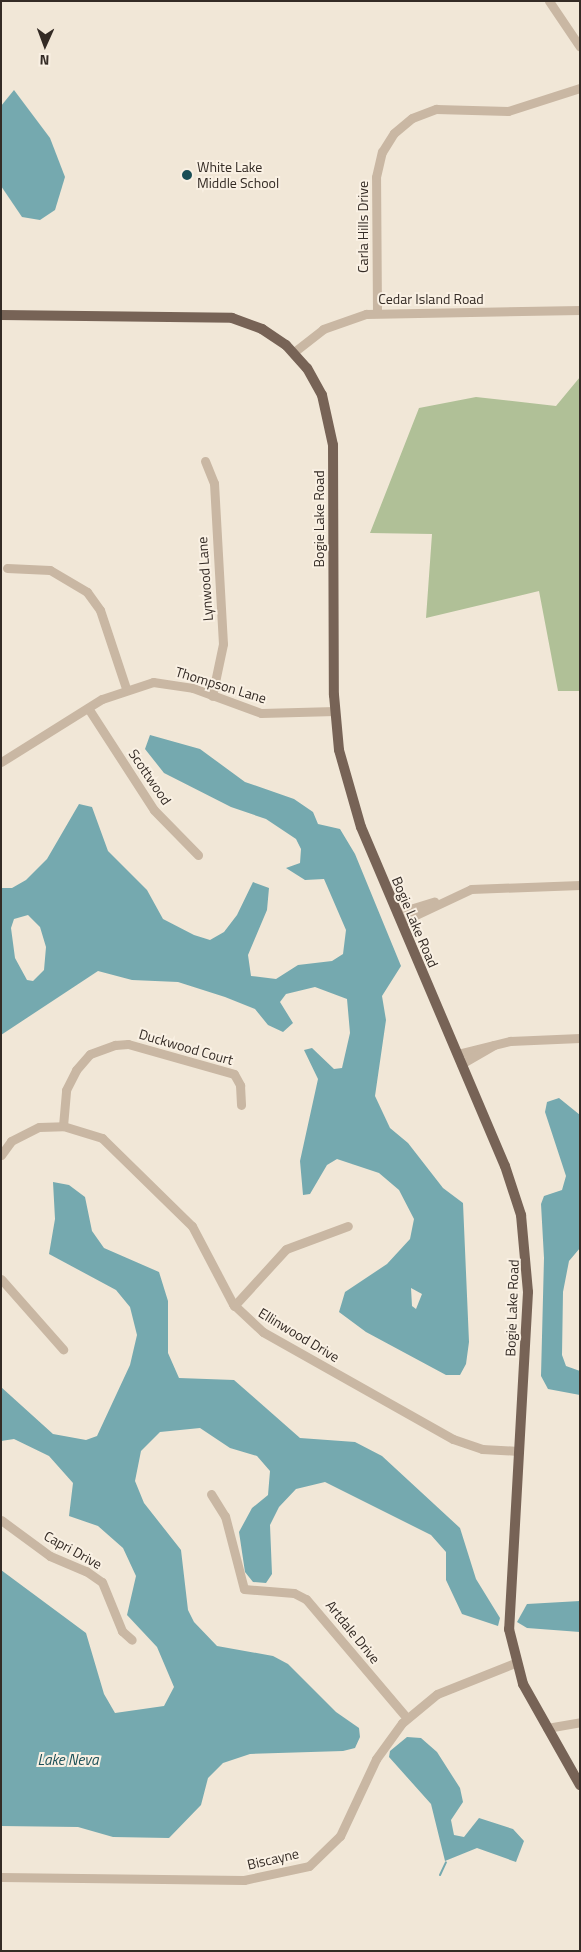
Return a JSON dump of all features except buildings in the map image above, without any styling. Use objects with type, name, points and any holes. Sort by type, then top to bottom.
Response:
[{"type":"main road","name":"Bogie Lake Road","points":[[1,314],[220,316],[262,329],[294,352],[320,390],[332,431],[334,712],[352,802],[399,918],[508,1173],[526,1241],[528,1292],[509,1611],[516,1663],[547,1728],[580,1785]]},
{"type":"street","points":[[549,1],[580,47]]},
{"type":"street","name":"Carla Hills Drive","points":[[377,313],[376,177],[382,152],[397,130],[436,109],[508,111],[580,88]]},
{"type":"street","name":"Cedar Island Road","points":[[294,352],[329,326],[377,313],[580,310]]},
{"type":"street","name":"Lynwood Lane","points":[[205,461],[214,483],[223,644],[212,696]]},
{"type":"street","points":[[7,568],[50,570],[87,592],[100,610],[126,688]]},
{"type":"street","name":"Thompson Lane","points":[[1,762],[88,708],[126,688],[170,683],[276,715],[334,712]]},
{"type":"street","name":"Scottwood","points":[[88,708],[154,810],[198,855]]},
{"type":"street","points":[[399,918],[478,888],[580,885]]},
{"type":"street","points":[[459,1059],[494,1045],[580,1038]]},
{"type":"street","name":"Duckwood Court","points":[[63,1126],[66,1090],[76,1070],[90,1054],[115,1045],[128,1044],[234,1074],[240,1085],[241,1105]]},
{"type":"street","name":"Ellinwood Drive","points":[[1,1155],[26,1131],[63,1126],[87,1131],[114,1148],[192,1226],[234,1306],[263,1332],[453,1438],[482,1448],[518,1451]]},
{"type":"street","points":[[234,1306],[286,1249],[348,1226]]},
{"type":"street","points":[[1,1279],[63,1350]]},
{"type":"street","name":"Artdale Drive","points":[[211,1494],[225,1516],[244,1589],[294,1593],[306,1599],[407,1718]]},
{"type":"street","name":"Capri Drive","points":[[1,1520],[50,1556],[94,1575],[108,1590],[122,1631],[132,1640]]},
{"type":"street","name":"Biscayne","points":[[1,1877],[244,1880],[309,1866],[340,1836],[376,1759],[407,1718],[437,1694],[516,1663]]},
{"type":"street","points":[[547,1728],[580,1722]]},
{"type":"green space","points":[[580,377],[580,691],[558,691],[539,591],[426,618],[432,534],[370,533],[419,408],[476,397],[556,406]]},
{"type":"water","points":[[14,90],[50,138],[65,177],[55,210],[40,220],[22,217],[1,186],[1,106]]},
{"type":"water","points":[[150,735],[200,749],[245,782],[294,799],[313,812],[318,824],[340,829],[355,854],[401,966],[382,996],[386,1020],[375,1096],[390,1128],[408,1143],[443,1188],[463,1203],[469,1342],[466,1364],[460,1375],[446,1375],[366,1332],[339,1312],[345,1292],[387,1264],[410,1239],[414,1219],[399,1190],[379,1173],[337,1159],[327,1165],[310,1194],[303,1195],[300,1161],[318,1079],[304,1050],[312,1048],[334,1069],[342,1068],[350,1033],[347,999],[315,987],[286,994],[280,1002],[293,1023],[283,1032],[268,1025],[255,1009],[225,997],[178,982],[132,980],[98,971],[1,1035],[1,888],[12,888],[26,880],[47,859],[79,804],[92,807],[108,851],[147,890],[163,919],[194,935],[210,940],[224,932],[237,915],[253,882],[269,888],[267,910],[248,955],[251,976],[276,979],[298,965],[332,961],[343,954],[346,930],[324,879],[305,880],[286,868],[300,863],[301,849],[296,839],[266,819],[231,807],[164,773],[145,749]],"holes":[[[28,915],[40,927],[46,947],[44,970],[33,981],[27,980],[15,958],[11,928],[14,919]],[[411,1288],[422,1294],[416,1309],[412,1306]]]},
{"type":"water","points":[[559,1098],[580,1115],[580,1248],[569,1261],[563,1292],[562,1355],[566,1366],[580,1371],[580,1395],[548,1389],[541,1376],[544,1258],[541,1204],[544,1196],[562,1190],[566,1176],[545,1112],[547,1102]]},
{"type":"water","name":"Lake Neva","points":[[53,1182],[69,1185],[85,1197],[92,1231],[104,1248],[159,1272],[168,1301],[168,1353],[179,1378],[234,1380],[300,1438],[355,1442],[382,1456],[460,1528],[476,1579],[500,1618],[498,1626],[462,1614],[446,1580],[446,1552],[431,1535],[325,1482],[296,1489],[279,1507],[270,1525],[272,1574],[266,1583],[253,1582],[245,1572],[239,1532],[252,1508],[268,1495],[270,1471],[257,1456],[230,1448],[200,1428],[160,1432],[141,1451],[135,1481],[144,1503],[181,1550],[188,1610],[194,1622],[217,1646],[273,1656],[288,1664],[336,1712],[359,1728],[360,1737],[355,1748],[343,1751],[250,1754],[223,1763],[208,1778],[201,1805],[169,1838],[113,1837],[78,1827],[1,1826],[1,1570],[86,1633],[104,1694],[115,1713],[164,1706],[174,1687],[157,1647],[127,1615],[136,1576],[123,1548],[98,1526],[69,1516],[73,1483],[49,1456],[14,1439],[1,1441],[1,1387],[53,1434],[86,1440],[97,1436],[130,1365],[137,1335],[130,1307],[116,1290],[49,1254],[55,1219]]},
{"type":"water","points":[[580,1601],[580,1632],[527,1628],[517,1622],[527,1604]]},
{"type":"water","points":[[407,1737],[421,1738],[437,1752],[460,1788],[463,1802],[451,1820],[454,1835],[464,1837],[479,1818],[513,1829],[524,1841],[516,1862],[477,1848],[445,1861],[431,1804],[389,1757],[390,1751]]},
{"type":"waterway","points":[[440,1875],[446,1862]]},
{"type":"place","name":"White Lake Middle School","points":[[187,175]]}]
